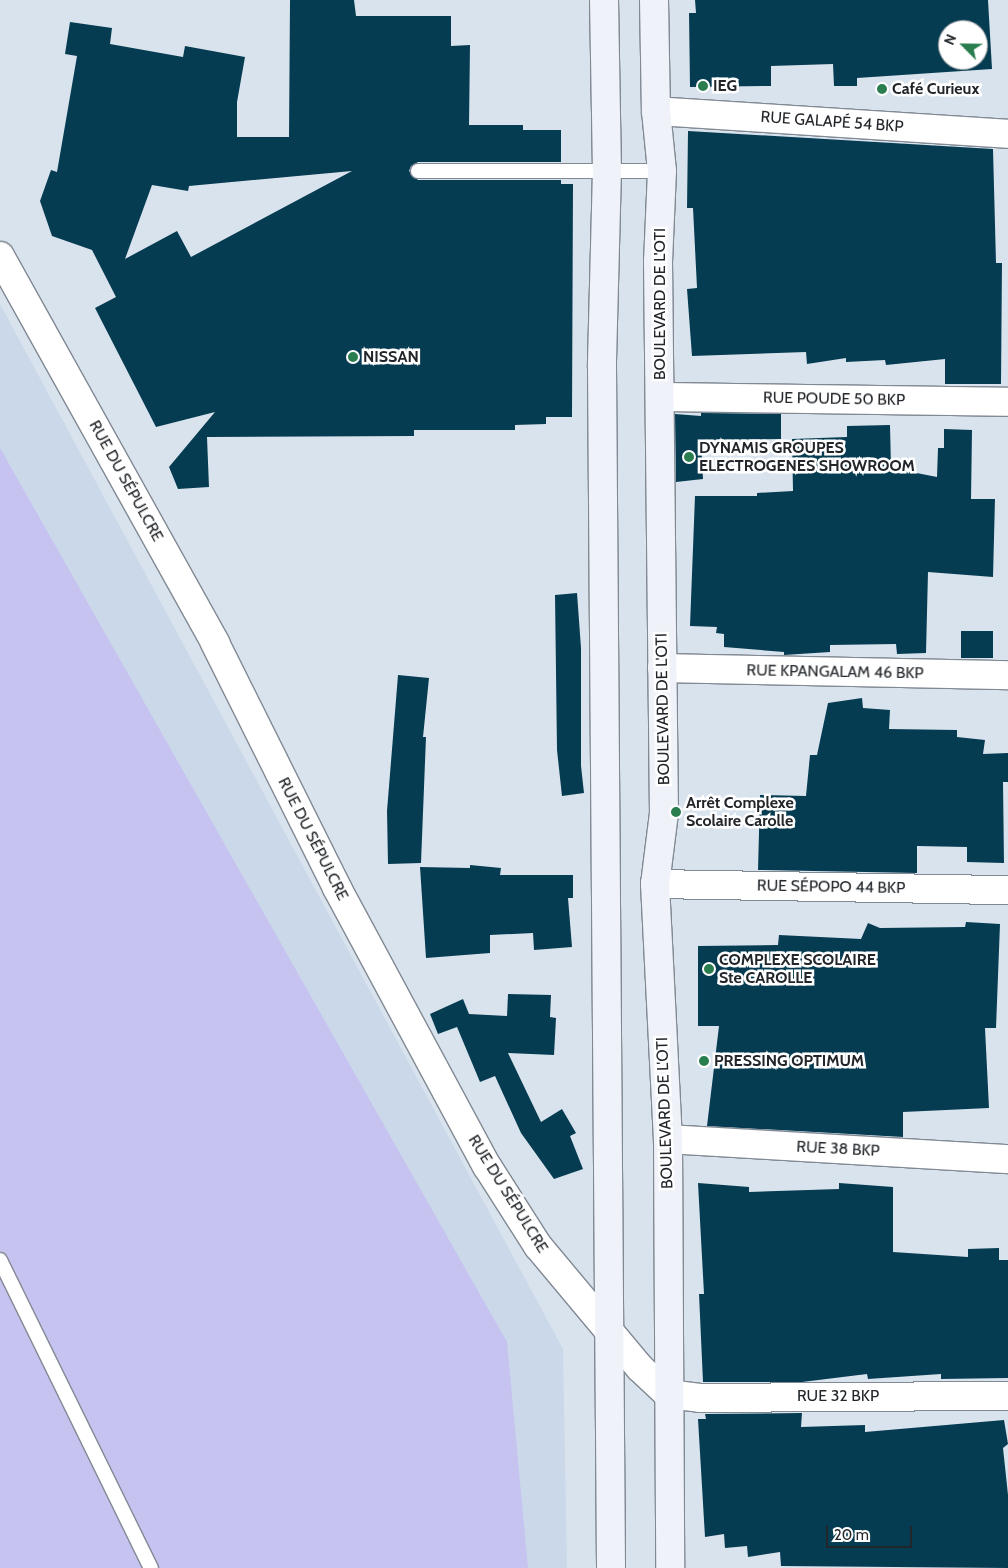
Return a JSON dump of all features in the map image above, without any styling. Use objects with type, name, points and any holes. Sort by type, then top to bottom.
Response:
[{"type":"main road","points":[[604,0],[607,170],[602,367],[610,1172],[608,1330],[611,1568]]},
{"type":"main road","name":"BOULEVARD DE L'OTI","points":[[654,0],[656,111],[662,170],[658,261],[664,813],[655,884],[668,1139],[670,1568]]},
{"type":"street","name":"RUE GALAPÉ 54 BKP","points":[[656,111],[1008,134]]},
{"type":"street","name":"RUE DU SÉPULCRE","points":[[0,256],[215,643],[337,888],[487,1166],[538,1246],[640,1368],[668,1394]]},
{"type":"street","name":"RUE POUDE 50 BKP","points":[[660,396],[1008,402]]},
{"type":"street","name":"RUE KPANGALAM 46 BKP","points":[[662,668],[1008,675]]},
{"type":"street","name":"RUE SÉPOPO 44 BKP","points":[[655,884],[1008,890]]},
{"type":"street","name":"RUE 38 BKP","points":[[668,1139],[1008,1160]]},
{"type":"street","name":"RUE 32 BKP","points":[[668,1394],[700,1398],[1008,1396]]},
{"type":"lane","points":[[418,171],[662,170]]},
{"type":"lane","points":[[0,1260],[151,1568]]},
{"type":"shaded area","points":[[0,304],[563,1349],[567,1568],[0,1568]]},
{"type":"shaded area","points":[[0,448],[507,1342],[528,1568],[0,1568]]},
{"type":"building","points":[[290,0],[354,0],[356,16],[451,16],[451,46],[470,45],[469,125],[523,125],[523,130],[561,130],[561,162],[418,162],[411,166],[409,171],[418,180],[561,180],[561,184],[573,184],[572,417],[546,417],[546,424],[515,425],[515,430],[414,430],[414,436],[207,437],[209,487],[178,489],[169,467],[215,412],[156,427],[95,308],[116,297],[92,250],[52,236],[40,201],[51,170],[57,172],[77,56],[65,54],[70,22],[112,28],[110,44],[183,57],[185,46],[245,57],[237,102],[237,137],[289,137]],"holes":[[[352,171],[191,257],[177,231],[125,259],[152,185],[188,191],[189,186]]]},
{"type":"building","points":[[695,0],[988,0],[992,69],[988,69],[988,20],[938,20],[938,70],[977,70],[857,78],[857,86],[834,86],[833,64],[771,66],[771,86],[690,87],[689,13],[696,13]]},
{"type":"building","points":[[688,131],[993,149],[996,263],[1002,263],[1001,384],[945,384],[945,359],[886,365],[885,360],[846,362],[846,358],[807,364],[806,352],[692,356],[687,289],[697,288],[693,208],[687,208]]},
{"type":"building","points":[[701,413],[781,414],[781,439],[701,440],[703,479],[676,482],[675,414],[701,416]]},
{"type":"building","points":[[890,425],[891,468],[937,477],[938,448],[944,448],[944,429],[972,430],[971,499],[995,499],[993,577],[928,572],[926,653],[897,654],[896,644],[830,645],[830,652],[784,655],[784,652],[724,647],[724,634],[716,633],[717,627],[690,626],[695,496],[757,496],[757,493],[793,491],[792,439],[847,437],[847,426]]},
{"type":"building","points":[[577,593],[581,648],[581,766],[584,793],[562,796],[557,750],[555,595]]},
{"type":"building","points":[[961,631],[993,631],[993,658],[961,658]]},
{"type":"building","points":[[398,675],[429,678],[423,737],[426,737],[421,863],[388,864],[387,811]]},
{"type":"building","points":[[862,698],[863,708],[890,710],[889,729],[957,730],[957,737],[985,740],[983,754],[1008,753],[1008,782],[1003,782],[1004,863],[967,862],[967,847],[917,846],[917,873],[758,870],[760,795],[806,796],[810,755],[817,755],[828,703]]},
{"type":"building","points":[[470,865],[501,868],[500,875],[573,875],[573,898],[568,898],[572,947],[534,950],[533,933],[490,935],[490,953],[426,958],[420,867],[470,868]]},
{"type":"building","points":[[966,922],[1000,924],[996,1028],[985,1028],[989,1108],[903,1112],[903,1137],[707,1126],[719,1026],[698,1026],[698,946],[778,945],[779,935],[861,939],[868,923],[880,928],[965,927]]},
{"type":"building","points":[[508,994],[551,995],[550,1017],[556,1018],[554,1055],[508,1053],[541,1122],[562,1109],[576,1133],[570,1136],[583,1169],[554,1179],[521,1133],[495,1076],[480,1082],[457,1027],[438,1034],[430,1014],[463,999],[469,1014],[507,1016]]},
{"type":"building","points":[[698,1183],[749,1187],[749,1192],[839,1189],[839,1183],[893,1187],[893,1252],[968,1257],[968,1249],[999,1248],[999,1260],[1008,1260],[1008,1378],[941,1379],[941,1374],[868,1379],[867,1374],[802,1382],[703,1382],[699,1294],[704,1294]]},
{"type":"building","points":[[802,1413],[801,1427],[865,1425],[865,1432],[1004,1420],[1008,1444],[1003,1448],[1008,1495],[1008,1568],[781,1566],[780,1552],[748,1557],[747,1546],[725,1548],[724,1534],[705,1537],[698,1419],[706,1419],[705,1414]]},
{"type":"place","name":"IEG","points":[[703,86]]},
{"type":"place","name":"Café Curieux","points":[[882,89]]},
{"type":"place","name":"NISSAN","points":[[353,357]]},
{"type":"place","name":"DYNAMIS GROUPES ELECTROGENES SHOWROOM","points":[[689,457]]},
{"type":"place","name":"Arrêt Complexe Scolaire Carolle","points":[[676,812]]},
{"type":"place","name":"COMPLEXE SCOLAIRE Ste CAROLLE","points":[[709,969]]},
{"type":"place","name":"PRESSING OPTIMUM","points":[[704,1061]]}]
